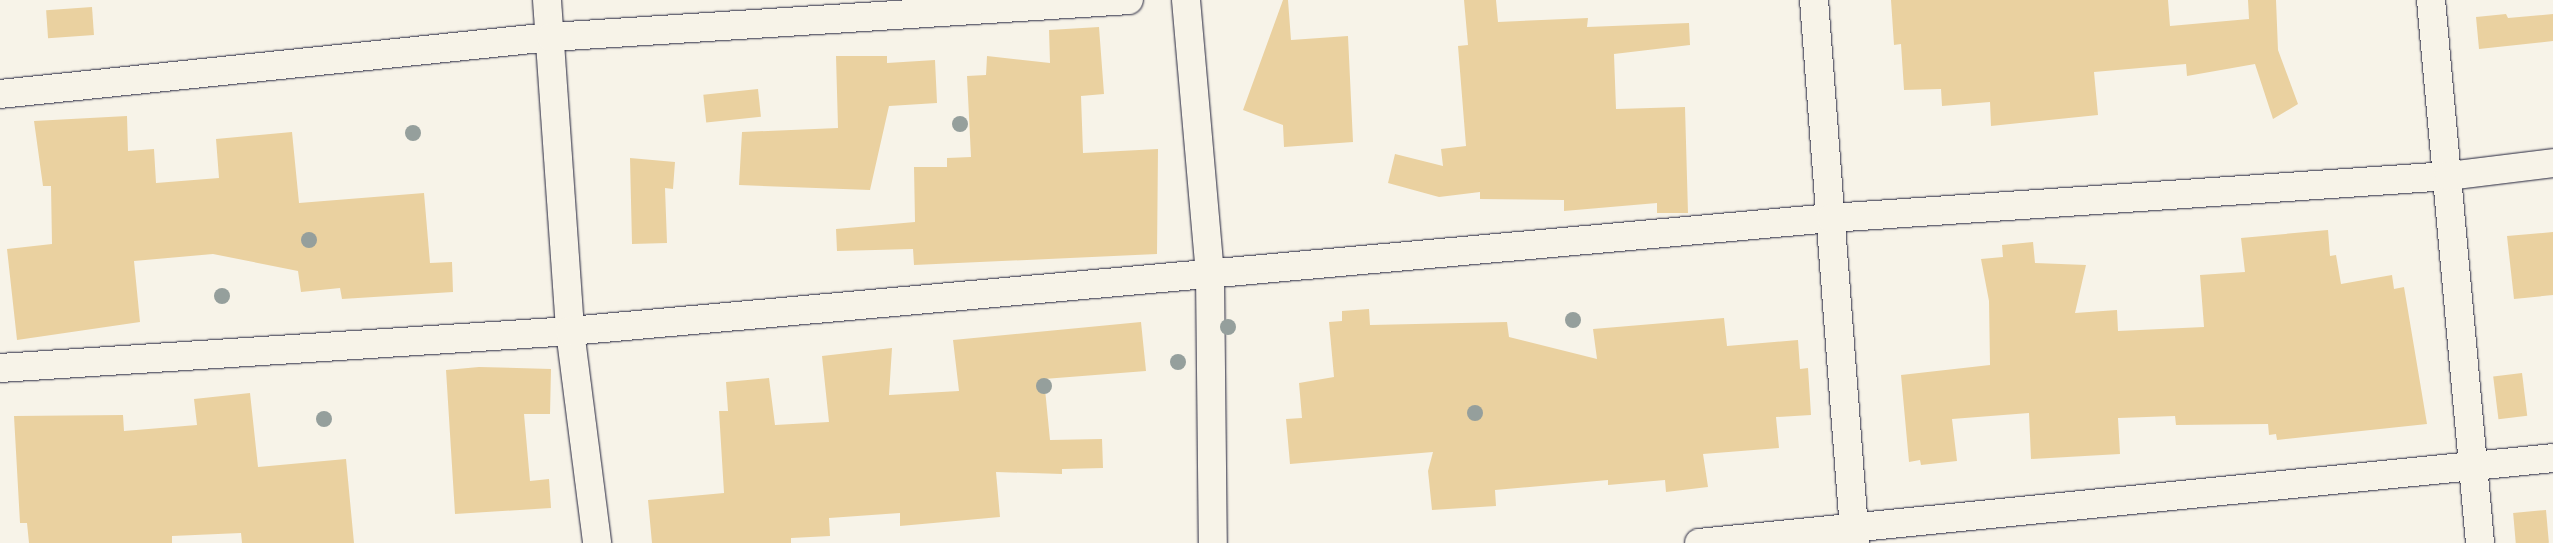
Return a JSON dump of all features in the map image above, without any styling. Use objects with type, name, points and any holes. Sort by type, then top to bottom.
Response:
[{"type":"street","points":[[547,0],[570,331],[597,543]]},
{"type":"street","points":[[0,94],[551,37],[1129,0]]},
{"type":"street","points":[[1186,0],[1210,274],[1213,543]]},
{"type":"street","points":[[1814,0],[1854,534]]},
{"type":"street","points":[[2431,0],[2449,176],[2480,543]]},
{"type":"street","points":[[0,368],[570,331],[1831,218],[2449,176],[2553,162]]},
{"type":"street","points":[[1700,543],[1854,534],[2474,464],[2553,458]]},
{"type":"building","points":[[1283,0],[1288,0],[1291,40],[1348,36],[1353,142],[1284,147],[1283,125],[1243,110]]},
{"type":"building","points":[[1464,0],[1496,0],[1498,22],[1588,18],[1587,27],[1689,23],[1690,45],[1614,54],[1616,109],[1685,107],[1688,213],[1657,213],[1657,203],[1564,211],[1564,200],[1480,199],[1480,192],[1439,197],[1388,183],[1395,154],[1443,166],[1441,149],[1466,146],[1458,46],[1468,45]]},
{"type":"building","points":[[1891,0],[2168,0],[2170,26],[2249,19],[2248,0],[2276,0],[2278,50],[2298,104],[2273,119],[2255,64],[2187,76],[2186,64],[2094,72],[2098,115],[1991,126],[1990,102],[1942,106],[1941,89],[1904,90],[1901,44],[1894,45]]},
{"type":"building","points":[[92,7],[94,35],[48,38],[46,10]]},
{"type":"building","points":[[2506,14],[2508,18],[2553,14],[2553,41],[2479,49],[2476,17]]},
{"type":"building","points":[[1099,27],[1104,94],[1081,96],[1083,153],[1158,149],[1157,254],[914,265],[913,249],[837,251],[836,229],[915,222],[914,167],[947,167],[947,158],[971,157],[967,76],[986,75],[987,56],[1050,63],[1049,30]]},
{"type":"building","points":[[836,56],[887,56],[887,63],[935,60],[937,103],[889,106],[870,190],[739,185],[742,132],[838,128]]},
{"type":"building","points":[[758,89],[761,117],[706,123],[703,95]]},
{"type":"building","points":[[127,116],[128,151],[154,149],[156,183],[219,178],[216,139],[292,132],[299,203],[424,193],[430,263],[452,262],[453,292],[342,299],[340,288],[301,292],[298,271],[213,254],[134,261],[140,322],[17,340],[7,249],[52,244],[51,186],[43,186],[34,121]]},
{"type":"building","points":[[630,158],[675,162],[673,189],[665,188],[667,243],[632,244]]},
{"type":"building","points":[[2328,230],[2330,256],[2336,255],[2341,284],[2392,275],[2394,289],[2404,287],[2427,424],[2277,440],[2276,434],[2269,435],[2268,424],[2176,425],[2175,416],[2118,418],[2120,454],[2031,459],[2029,413],[1952,419],[1957,461],[1921,465],[1920,460],[1909,462],[1901,375],[1990,365],[1989,301],[1981,259],[2003,257],[2002,245],[2033,242],[2035,263],[2086,265],[2075,313],[2117,310],[2118,331],[2204,327],[2200,275],[2245,272],[2241,238]]},
{"type":"building","points":[[2553,232],[2553,295],[2514,299],[2507,236]]},
{"type":"building","points":[[1369,309],[1370,325],[1507,322],[1509,337],[1597,359],[1593,329],[1724,318],[1727,346],[1798,340],[1800,369],[1808,368],[1811,415],[1776,417],[1779,448],[1703,454],[1708,487],[1666,492],[1665,480],[1608,485],[1608,480],[1495,490],[1496,506],[1432,510],[1428,471],[1433,452],[1290,464],[1286,419],[1302,418],[1299,383],[1334,377],[1329,322],[1342,321],[1342,311]]},
{"type":"building","points":[[1141,322],[1146,371],[1044,379],[1050,440],[1102,439],[1103,468],[1062,469],[1062,474],[996,472],[1000,517],[900,526],[900,513],[829,518],[830,536],[791,538],[791,543],[652,543],[648,500],[724,493],[719,411],[728,411],[726,382],[769,378],[775,425],[829,422],[822,356],[892,348],[889,395],[959,391],[953,340]]},
{"type":"building","points":[[479,367],[551,369],[550,414],[524,414],[530,481],[549,479],[551,508],[455,514],[446,370]]},
{"type":"building","points":[[2522,373],[2527,416],[2498,419],[2493,377]]},
{"type":"building","points":[[250,393],[258,467],[346,459],[354,543],[242,543],[241,533],[172,536],[172,543],[29,543],[27,523],[20,523],[14,416],[123,415],[124,431],[197,425],[194,399]]},
{"type":"building","points":[[2546,510],[2549,543],[2516,543],[2513,513]]}]
